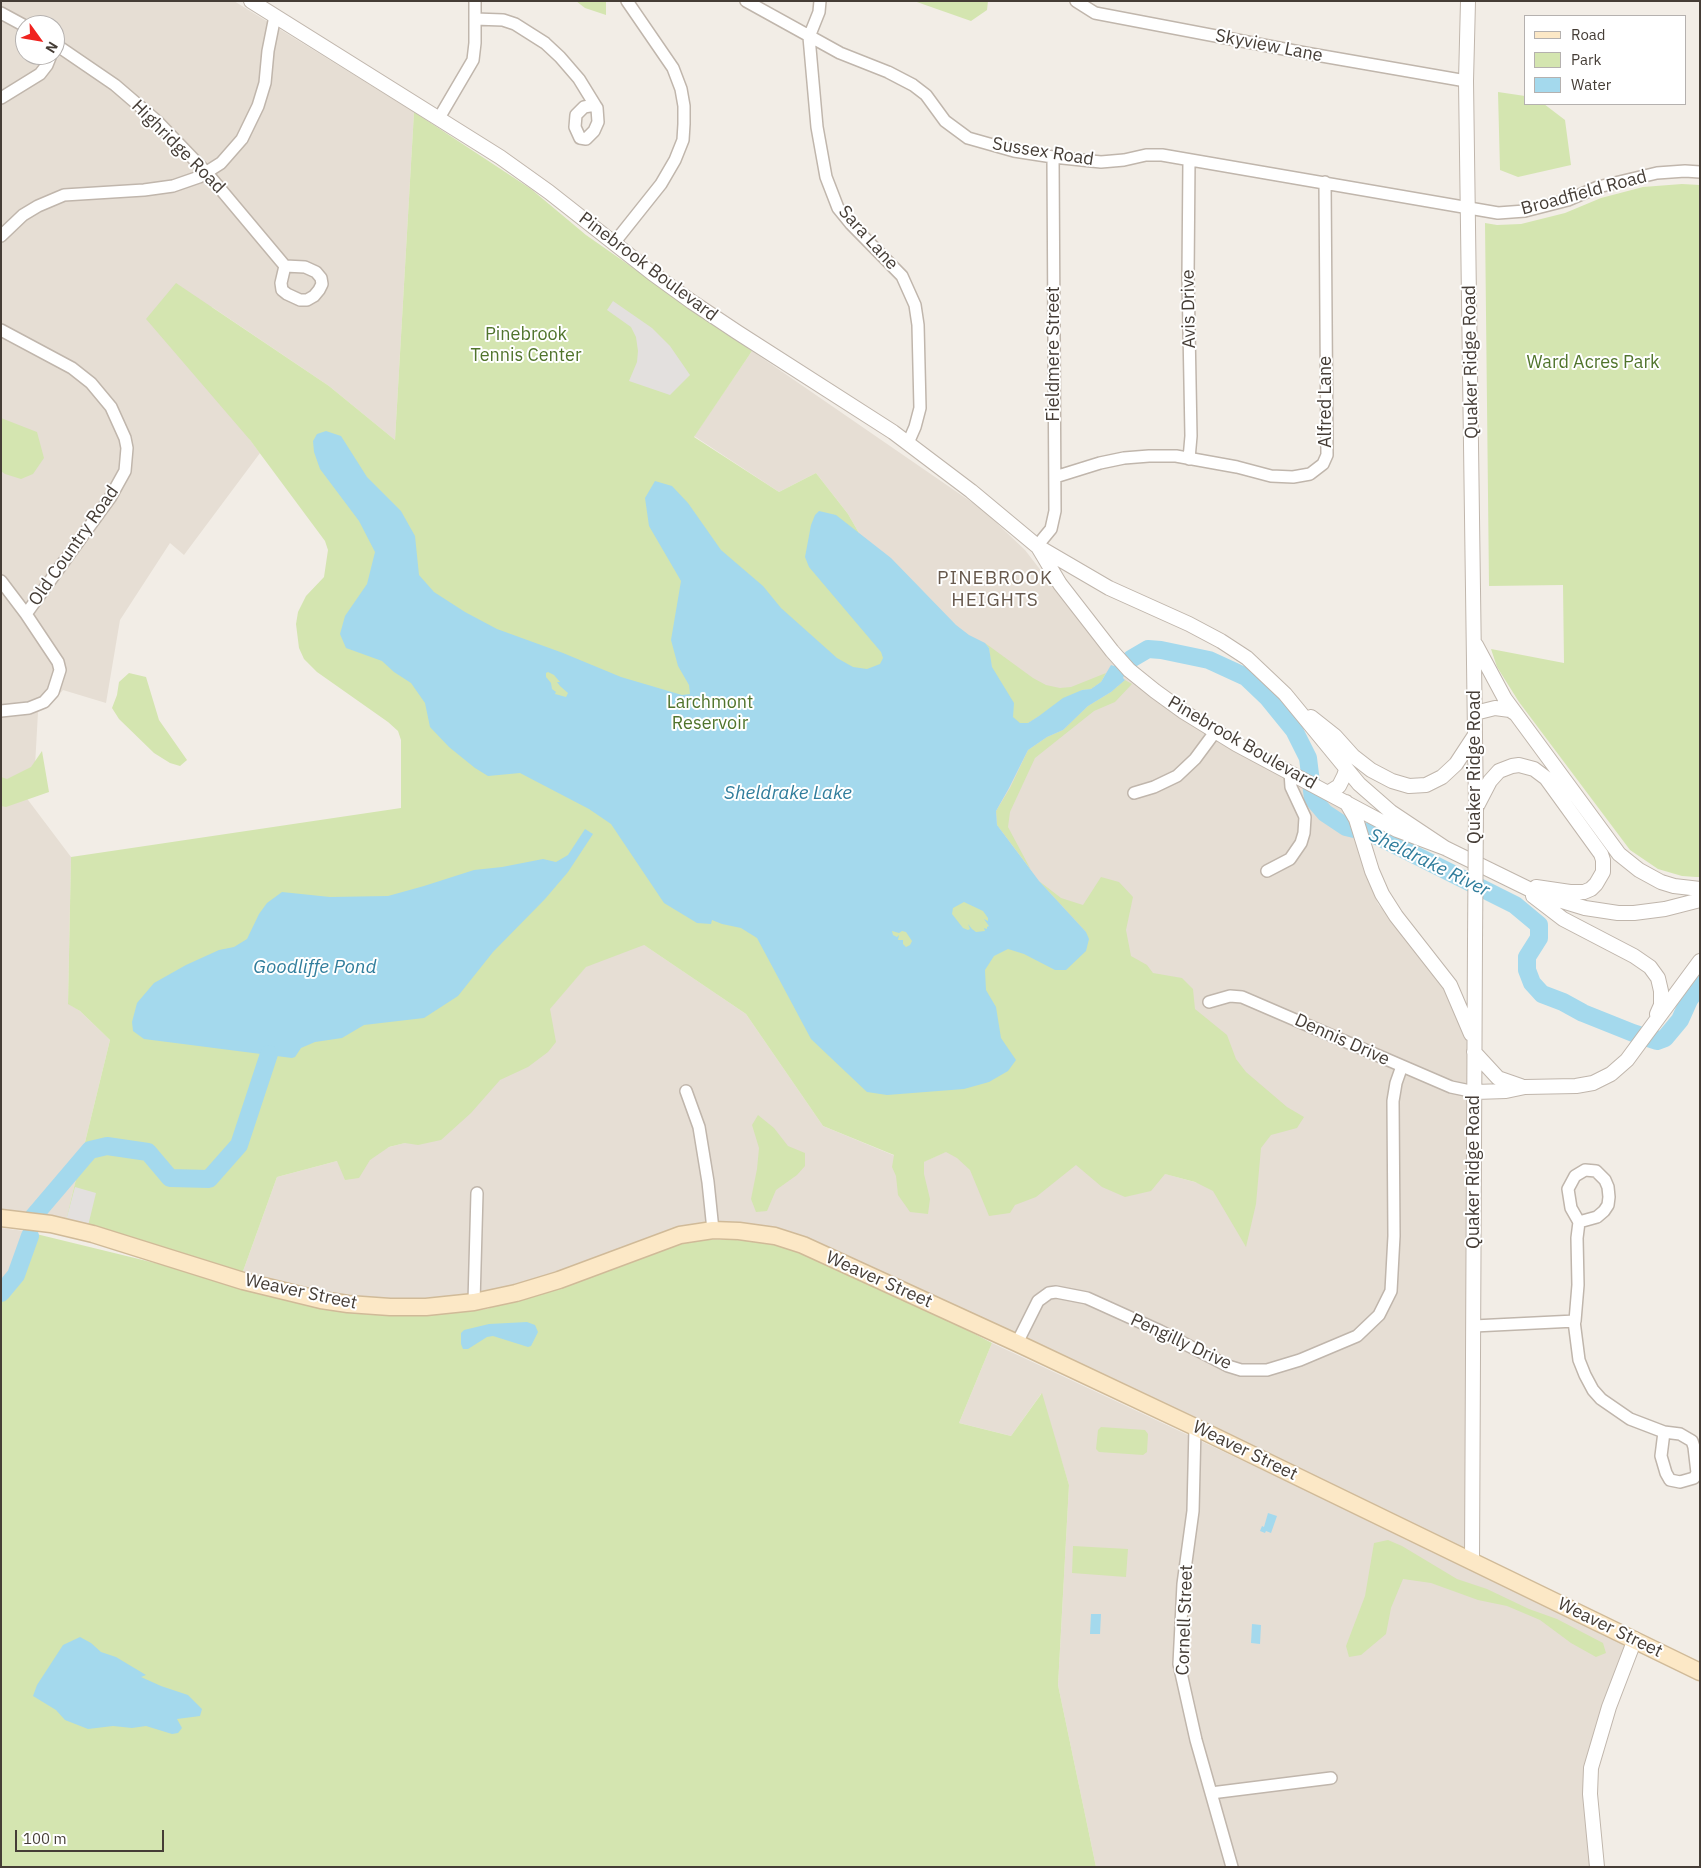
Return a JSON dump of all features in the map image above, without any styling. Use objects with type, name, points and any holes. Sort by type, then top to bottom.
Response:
[{"type":"main road","name":"Weaver Street","points":[[1,1218],[51,1224],[93,1234],[243,1281],[320,1300],[390,1308],[426,1307],[474,1302],[516,1293],[559,1280],[680,1235],[713,1230],[760,1233],[803,1245],[1017,1343],[1195,1427],[1700,1672]]},
{"type":"street","name":"Pinebrook Boulevard","points":[[251,1],[439,118],[526,175],[671,287],[908,443],[971,491],[1037,546],[1109,588],[1189,624],[1228,645],[1257,666],[1293,704],[1346,770],[1379,803],[1445,848]]},
{"type":"street","points":[[439,118],[473,60],[474,1]]},
{"type":"street","points":[[614,243],[661,184],[675,160],[683,140],[684,124],[684,106],[681,89],[673,68],[627,1]]},
{"type":"street","name":"Sussex Road","points":[[746,1],[840,53],[888,72],[913,85],[926,95],[945,121],[968,138],[1014,151],[1101,162],[1124,160],[1146,154],[1468,207]]},
{"type":"street","name":"Sara Lane","points":[[820,1],[819,12],[809,37],[817,126],[826,177],[838,208],[850,224],[902,276],[915,305],[918,325],[920,408],[916,427],[908,443]]},
{"type":"street","name":"Skyview Lane","points":[[1076,1],[1095,13],[1305,54],[1466,80]]},
{"type":"street","name":"Quaker Ridge Road","points":[[1468,1],[1466,80],[1476,808],[1472,1562]]},
{"type":"street","points":[[1,13],[15,21]]},
{"type":"street","points":[[1,236],[23,215],[38,206],[64,195],[159,188],[187,181],[207,173],[221,163],[235,148],[254,117],[265,83],[268,51],[275,16]]},
{"type":"street","points":[[475,19],[503,20],[515,24],[545,43],[579,78],[596,106]]},
{"type":"street","name":"Highridge Road","points":[[65,51],[115,85],[158,122],[207,173],[285,266]]},
{"type":"street","points":[[1,98],[40,74],[47,65]]},
{"type":"street","name":"Fieldmere Street","points":[[1037,546],[1048,534],[1054,523],[1053,157]]},
{"type":"street","name":"Avis Drive","points":[[1189,160],[1188,276],[1191,436],[1189,459]]},
{"type":"street","name":"Broadfield Road","points":[[1468,207],[1498,213],[1525,211],[1568,200],[1598,187],[1656,173],[1700,172]]},
{"type":"street","name":"Alfred Lane","points":[[1055,477],[1100,462],[1124,458],[1176,456],[1237,467],[1271,476],[1293,477],[1310,474],[1323,464],[1326,456],[1325,182]]},
{"type":"street","name":"Old Country Road","points":[[1,330],[72,368],[91,383],[111,407],[125,438],[127,448],[125,471],[110,498],[26,614]]},
{"type":"street","name":"Pinebrook Boulevard","points":[[1037,546],[1060,584],[1104,641],[1120,661],[1141,680],[1170,703],[1215,732],[1296,776],[1398,830],[1445,848],[1539,894],[1568,904],[1618,913],[1657,910],[1700,900]]},
{"type":"street","points":[[1,581],[58,662],[60,670],[53,692],[44,702],[29,708],[1,711]]},
{"type":"street","points":[[1474,640],[1497,686],[1619,854],[1638,870],[1661,882],[1674,886],[1700,889]]},
{"type":"street","points":[[1293,704],[1335,736],[1352,756],[1381,776],[1401,785],[1426,785],[1442,777],[1456,764],[1475,734]]},
{"type":"street","points":[[1475,713],[1495,708],[1510,710],[1516,714]]},
{"type":"street","points":[[1134,793],[1154,787],[1176,776],[1195,759],[1215,732]]},
{"type":"street","points":[[1476,808],[1490,781],[1499,771],[1519,765],[1534,769],[1546,778],[1601,854],[1604,866],[1600,878],[1591,889],[1584,892],[1570,892],[1518,884]]},
{"type":"street","points":[[1323,790],[1339,786],[1346,770]]},
{"type":"street","points":[[1267,871],[1290,859],[1301,843],[1304,834],[1305,818],[1291,787],[1296,776]]},
{"type":"street","points":[[1346,802],[1356,819],[1376,882],[1389,906],[1450,985],[1474,1047],[1498,1078],[1525,1087]]},
{"type":"street","points":[[1518,884],[1563,919],[1650,967],[1658,978],[1661,991],[1661,1005],[1654,1022]]},
{"type":"street","points":[[1474,1092],[1525,1087],[1576,1086],[1593,1083],[1611,1074],[1642,1040],[1700,961]]},
{"type":"street","name":"Dennis Drive","points":[[1209,1002],[1230,996],[1242,996],[1451,1088],[1474,1092]]},
{"type":"street","name":"Pengilly Drive","points":[[1017,1343],[1038,1301],[1049,1293],[1056,1292],[1087,1298],[1160,1331],[1228,1366],[1242,1370],[1267,1370],[1300,1360],[1357,1336],[1379,1315],[1391,1291],[1394,1236],[1394,1101],[1396,1083],[1402,1066]]},
{"type":"street","points":[[686,1091],[699,1127],[708,1182],[713,1230]]},
{"type":"street","points":[[1579,1222],[1597,1217],[1608,1205],[1608,1187],[1605,1180],[1596,1171],[1585,1170],[1575,1176],[1568,1189],[1571,1208],[1579,1222],[1577,1238],[1578,1285],[1574,1321],[1580,1360],[1585,1375],[1593,1390],[1601,1399],[1630,1419],[1664,1432],[1680,1434],[1692,1441],[1698,1473],[1694,1478],[1680,1482],[1670,1480],[1661,1456],[1664,1432]]},
{"type":"street","points":[[474,1302],[476,1193]]},
{"type":"street","points":[[1474,1326],[1574,1321]]},
{"type":"street","name":"Cornell Street","points":[[1195,1427],[1193,1511],[1184,1584],[1179,1664],[1196,1740],[1232,1867]]},
{"type":"street","points":[[1597,1867],[1590,1794],[1591,1768],[1609,1707],[1635,1639]]},
{"type":"street","points":[[1211,1793],[1331,1778]]},
{"type":"shaded area","points":[[1,1],[234,1],[414,112],[395,440],[329,386],[212,307],[250,440],[260,453],[184,555],[170,543],[120,620],[106,703],[63,690],[49,706],[38,712],[35,766],[19,788],[71,857],[68,1003],[80,1011],[110,1040],[65,1224],[1,1213]]},
{"type":"shaded area","points":[[613,301],[652,328],[670,346],[690,375],[670,395],[629,381],[637,362],[636,337],[631,327],[607,310]]},
{"type":"shaded area","points":[[752,351],[983,510],[1025,550],[1100,647],[1137,684],[1344,806],[1378,904],[1432,965],[1461,1021],[1469,1047],[1466,1550],[832,1254],[730,1227],[459,1300],[363,1302],[242,1274],[277,1177],[442,1133],[619,928],[746,1014],[823,1126],[917,1165],[954,1148],[1083,1151],[1234,1193],[1008,896],[859,533],[848,514],[816,473],[779,492],[694,436]]},
{"type":"shaded area","points":[[75,1187],[96,1193],[87,1230],[65,1224]]},
{"type":"shaded area","points":[[1,1228],[24,1231],[9,1275],[1,1278]]},
{"type":"shaded area","points":[[992,1343],[1629,1642],[1593,1738],[1593,1867],[1096,1867],[1058,1685],[1069,1485],[1041,1394],[1011,1436],[959,1423]]},
{"type":"green space","points":[[576,1],[606,1],[606,15],[585,8]]},
{"type":"green space","points":[[914,1],[988,1],[987,10],[971,21]]},
{"type":"green space","points":[[1498,92],[1524,96],[1524,105],[1545,105],[1565,120],[1571,165],[1518,177],[1500,170]]},
{"type":"green space","name":"Larchmont Reservoir","points":[[414,112],[531,189],[586,235],[752,351],[694,437],[779,492],[816,473],[848,514],[859,533],[992,670],[989,648],[985,643],[1033,678],[1046,685],[1060,688],[1071,687],[1106,673],[1101,682],[1091,689],[1082,690],[1028,723],[986,804],[1008,896],[1086,932],[1039,881],[1061,898],[1083,905],[1101,877],[1119,882],[1133,897],[1126,930],[1131,956],[1147,965],[1153,973],[1182,978],[1193,989],[1195,1009],[1227,1035],[1236,1059],[1246,1072],[1287,1107],[1304,1117],[1297,1128],[1271,1135],[1261,1148],[1256,1204],[1246,1247],[1213,1191],[1195,1182],[1165,1174],[1151,1191],[1125,1197],[1102,1187],[1076,1165],[1036,1197],[1015,1205],[1010,1213],[989,1216],[970,1170],[957,1158],[946,1152],[924,1162],[924,1174],[930,1199],[928,1214],[910,1212],[898,1195],[896,1176],[892,1167],[894,1155],[823,1126],[746,1014],[644,945],[586,967],[550,1009],[556,1042],[548,1052],[528,1067],[500,1080],[471,1113],[441,1140],[418,1145],[405,1143],[389,1147],[370,1160],[359,1178],[345,1180],[337,1161],[277,1177],[242,1274],[65,1224],[110,1040],[80,1011],[68,1004],[71,857],[401,808],[401,740],[398,731],[317,672],[304,659],[299,648],[296,624],[298,612],[306,596],[324,577],[328,550],[325,541],[250,440],[146,319],[176,283],[329,386],[395,440]]},
{"type":"green space","name":"Ward Acres Park","points":[[1682,184],[1700,185],[1700,877],[1682,876],[1658,869],[1630,850],[1519,702],[1497,667],[1491,649],[1564,663],[1563,585],[1489,586],[1485,223],[1497,225],[1521,224],[1565,213],[1601,198],[1643,187]]},
{"type":"green space","points":[[1,418],[37,432],[44,458],[33,474],[21,479],[1,471]]},
{"type":"green space","points":[[129,673],[146,677],[159,720],[187,760],[180,766],[170,763],[154,753],[119,719],[112,708],[119,682]]},
{"type":"green space","points":[[1125,680],[1132,684],[1115,702],[1094,711],[1035,758],[1010,812],[1008,827],[1031,870],[997,825],[996,811],[1010,788],[1028,750],[1047,737],[1063,730],[1088,706],[1111,692]]},
{"type":"green space","points":[[42,751],[49,792],[6,807],[1,806],[1,777],[7,779],[31,767]]},
{"type":"green space","points":[[758,1115],[774,1128],[788,1146],[805,1153],[805,1166],[797,1175],[776,1190],[767,1211],[756,1212],[751,1199],[759,1148],[752,1125]]},
{"type":"green space","points":[[24,1231],[360,1313],[421,1316],[487,1309],[694,1239],[777,1241],[877,1283],[992,1343],[959,1423],[1011,1436],[1042,1393],[1069,1485],[1058,1685],[1096,1867],[1,1867],[1,1279],[9,1275]]},
{"type":"green space","points":[[1101,1427],[1145,1430],[1148,1434],[1147,1452],[1143,1455],[1099,1452],[1096,1449],[1098,1430]]},
{"type":"green space","points":[[1388,1540],[1402,1546],[1457,1579],[1487,1589],[1529,1609],[1557,1619],[1603,1643],[1606,1653],[1596,1657],[1571,1643],[1540,1620],[1507,1606],[1478,1600],[1431,1583],[1403,1579],[1391,1608],[1386,1634],[1361,1655],[1349,1657],[1346,1646],[1365,1596],[1374,1543]]},
{"type":"green space","points":[[1073,1546],[1128,1549],[1126,1577],[1072,1573]]},
{"type":"water","name":"Sheldrake Lake","points":[[326,431],[341,436],[367,477],[401,511],[415,536],[419,575],[434,592],[465,612],[497,629],[621,677],[682,695],[690,694],[689,685],[678,666],[671,640],[681,581],[649,526],[645,498],[655,481],[672,486],[688,503],[721,550],[763,586],[781,608],[837,658],[853,667],[867,669],[880,664],[883,658],[881,652],[809,567],[805,557],[811,525],[819,511],[836,515],[891,558],[956,625],[969,635],[985,643],[989,648],[992,667],[1014,703],[1013,717],[1020,723],[1028,723],[1063,698],[1082,690],[1091,689],[1101,682],[1111,665],[1114,666],[1127,658],[1131,659],[1123,678],[1125,680],[1111,692],[1088,706],[1063,730],[1047,737],[1028,750],[996,811],[997,825],[1039,881],[1086,932],[1089,939],[1086,951],[1066,970],[1055,970],[1024,954],[1008,949],[994,956],[985,970],[986,990],[996,1007],[1001,1038],[1016,1060],[1008,1071],[989,1082],[964,1089],[887,1095],[867,1092],[811,1039],[757,938],[741,928],[712,920],[711,924],[697,923],[664,903],[611,824],[589,809],[520,773],[488,776],[449,747],[430,727],[425,703],[411,683],[394,672],[382,661],[346,648],[340,634],[345,616],[367,584],[375,552],[359,521],[320,469],[314,452],[313,441],[317,434]],"holes":[[[548,672],[554,675],[560,682],[557,682],[560,686],[568,693],[566,697],[555,694],[556,692],[552,689],[551,683],[546,677]],[[964,902],[983,911],[988,918],[988,921],[984,919],[989,926],[987,929],[984,928],[985,931],[976,932],[968,924],[970,929],[963,928],[952,914],[953,908]],[[892,931],[906,932],[912,941],[906,947],[903,944],[903,940],[898,940],[899,935],[897,937],[893,935]]]},
{"type":"water","name":"Goodliffe Pond","points":[[585,829],[593,834],[568,872],[545,899],[493,952],[458,996],[424,1018],[364,1025],[342,1038],[315,1042],[301,1048],[295,1057],[292,1058],[144,1039],[133,1031],[132,1022],[137,1003],[154,983],[186,965],[219,950],[234,947],[247,939],[259,914],[267,903],[282,892],[330,897],[388,896],[474,870],[543,859],[556,862],[568,855]]},
{"type":"water","points":[[527,1322],[535,1325],[538,1332],[531,1346],[528,1347],[493,1336],[487,1337],[468,1349],[463,1349],[461,1344],[461,1333],[464,1330],[489,1324]]},
{"type":"water","points":[[1268,1513],[1277,1516],[1271,1533],[1266,1531],[1265,1533],[1260,1531],[1262,1526],[1264,1527]]},
{"type":"water","points":[[1091,1614],[1101,1614],[1100,1634],[1090,1634]]},
{"type":"water","points":[[1252,1624],[1261,1625],[1260,1644],[1251,1643]]},
{"type":"water","points":[[80,1637],[91,1643],[101,1652],[116,1657],[146,1675],[141,1677],[188,1695],[202,1709],[200,1716],[177,1719],[182,1728],[178,1733],[172,1734],[146,1726],[132,1728],[113,1726],[88,1729],[65,1720],[56,1710],[33,1696],[37,1685],[63,1645]]},
{"type":"waterway","name":"Sheldrake River","points":[[1131,659],[1148,649],[1161,650],[1209,660],[1246,677],[1268,698],[1294,730],[1308,758],[1313,799],[1325,813],[1346,827],[1371,833],[1515,905],[1539,925],[1539,938],[1527,957],[1527,970],[1532,983],[1542,994],[1563,1002],[1583,1013],[1657,1041],[1665,1038],[1680,1020],[1689,1000],[1700,984]]},
{"type":"waterway","name":"Sheldrake River","points":[[33,1217],[90,1150],[107,1146],[148,1152],[170,1178],[209,1179],[239,1145],[269,1054]]},
{"type":"waterway","name":"Sheldrake River","points":[[1,1293],[16,1275],[30,1236]]},
{"type":"district","name":"PINEBROOK HEIGHTS","points":[[995,590]]},
{"type":"park label","name":"Pinebrook Tennis Center","points":[[526,345]]}]
